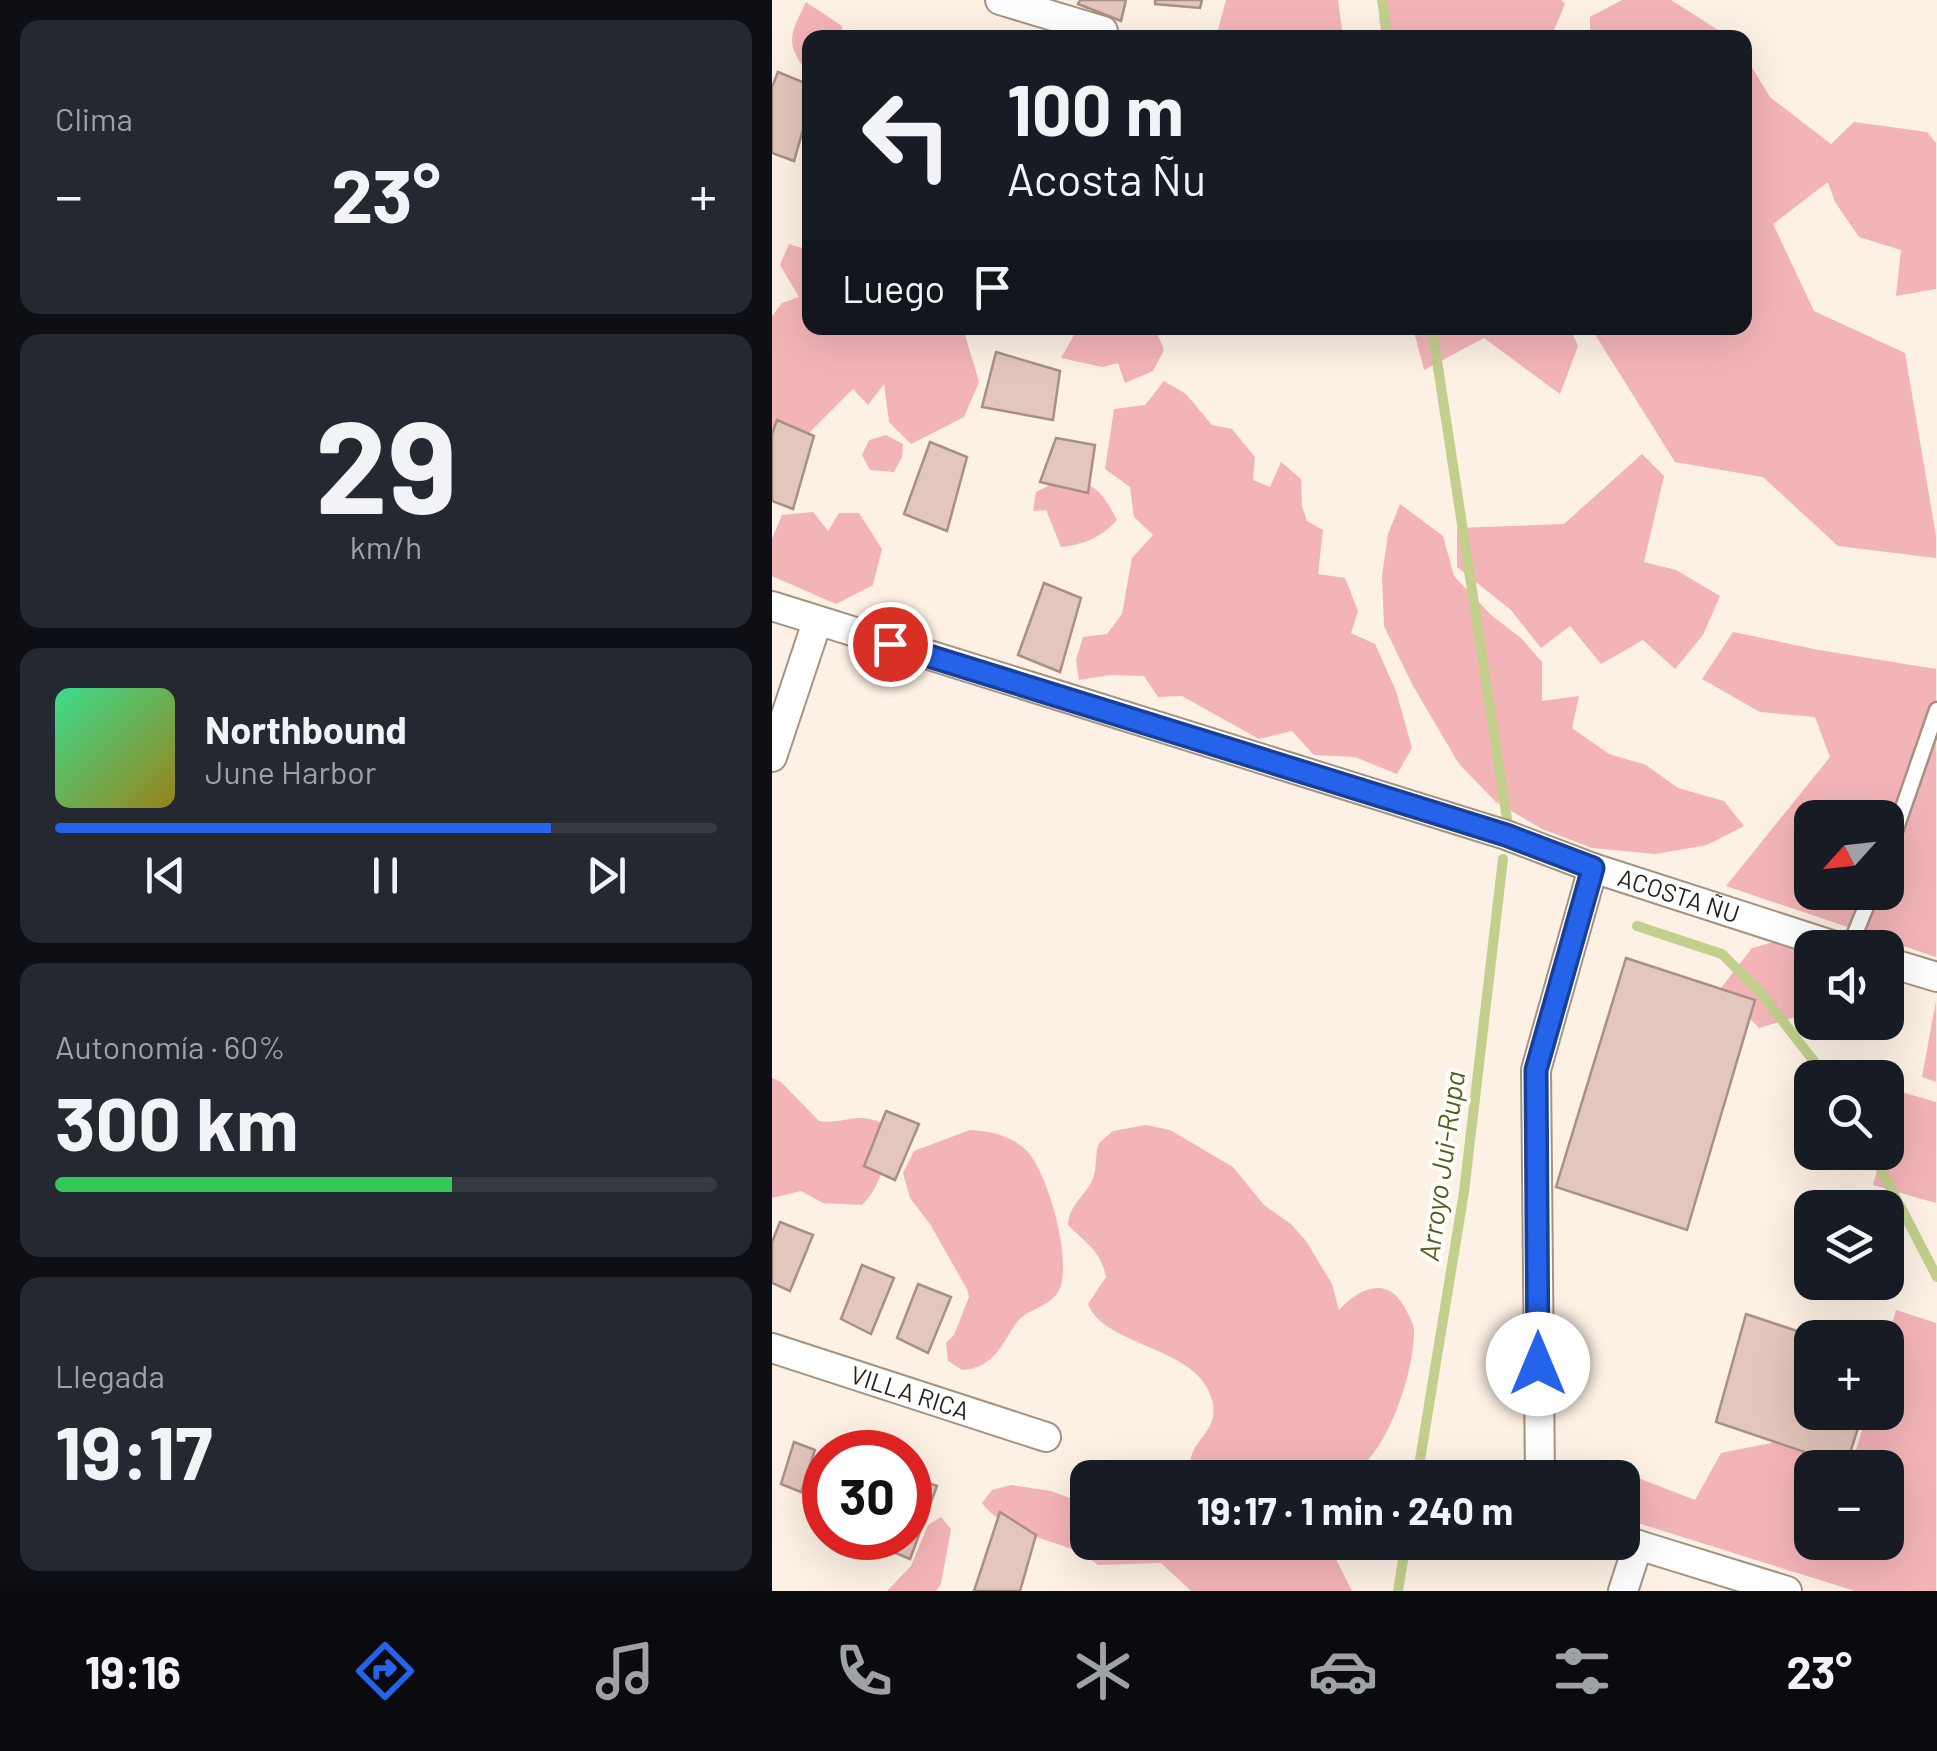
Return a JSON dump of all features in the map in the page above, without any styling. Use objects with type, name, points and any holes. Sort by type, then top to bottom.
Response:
[{"type":"street","points":[[1000,0],[1100,30]]},
{"type":"street","name":"ACOSTA ÑU","points":[[772,606],[1506,835],[1593,868],[1794,933]]},
{"type":"street","points":[[772,757],[818,622]]},
{"type":"street","points":[[1540,1460],[1536,1070],[1593,868]]},
{"type":"street","points":[[1904,967],[1936,977]]},
{"type":"street","name":"VILLA RICA","points":[[772,1348],[1046,1437]]},
{"type":"street","points":[[1640,1545],[1787,1591]]},
{"type":"street","points":[[1623,1591],[1627,1560]]},
{"type":"lane","points":[[1904,804],[1936,710]]},
{"type":"shaded area","points":[[1226,0],[1338,0],[1342,30],[1218,30]]},
{"type":"shaded area","points":[[1383,0],[1561,0],[1565,4],[1554,30],[1381,30]]},
{"type":"shaded area","points":[[1622,0],[1671,0],[1718,30],[1590,30],[1590,17]]},
{"type":"shaded area","points":[[806,2],[842,30],[802,30],[802,64],[793,47],[796,23]]},
{"type":"shaded area","points":[[1752,67],[1770,97],[1831,144],[1854,122],[1927,132],[1936,143],[1936,289],[1896,296],[1901,250],[1859,237],[1835,202],[1828,182],[1773,224],[1814,311],[1905,353],[1936,536],[1936,558],[1838,546],[1763,477],[1675,462],[1595,335],[1752,335]]},
{"type":"shaded area","points":[[789,244],[802,248],[802,335],[965,335],[979,382],[964,417],[911,444],[889,422],[884,384],[868,405],[853,389],[801,441],[772,436],[772,316],[782,303],[799,297],[780,265]]},
{"type":"shaded area","points":[[1074,335],[1158,335],[1164,350],[1153,371],[1125,383],[1118,363],[1102,367],[1061,358]]},
{"type":"shaded area","points":[[1415,335],[1573,335],[1578,346],[1560,394],[1484,338],[1424,370]]},
{"type":"shaded area","points":[[1164,381],[1186,394],[1212,425],[1232,429],[1255,457],[1253,480],[1270,487],[1281,462],[1301,479],[1307,521],[1323,530],[1318,574],[1345,578],[1358,611],[1351,633],[1375,644],[1396,691],[1412,748],[1397,774],[1355,757],[1314,755],[1292,731],[1259,739],[1182,696],[1158,697],[1144,676],[1110,675],[1079,680],[1076,660],[1083,637],[1107,634],[1122,614],[1132,558],[1153,535],[1134,517],[1130,487],[1105,469],[1114,409],[1145,405]]},
{"type":"shaded area","points":[[886,435],[903,444],[902,457],[894,472],[870,470],[862,455],[869,440]]},
{"type":"shaded area","points":[[1642,454],[1664,476],[1644,562],[1676,570],[1720,596],[1703,635],[1675,669],[1643,640],[1601,664],[1570,626],[1541,648],[1511,610],[1457,567],[1457,528],[1564,524]]},
{"type":"shaded area","points":[[1063,478],[1083,482],[1096,490],[1117,520],[1092,539],[1061,547],[1046,510],[1033,511],[1036,492]]},
{"type":"shaded area","points":[[1400,504],[1443,536],[1454,576],[1542,662],[1542,701],[1579,696],[1572,728],[1609,754],[1646,765],[1678,788],[1724,801],[1744,826],[1707,845],[1655,854],[1592,848],[1542,829],[1496,802],[1459,764],[1412,684],[1384,626],[1382,576],[1388,534]]},
{"type":"shaded area","points":[[813,512],[828,531],[839,513],[859,513],[882,549],[873,585],[836,604],[772,576],[772,539],[782,515]]},
{"type":"shaded area","points":[[1733,632],[1936,669],[1936,957],[1904,946],[1904,930],[1856,930],[1797,910],[1904,910],[1904,800],[1795,800],[1830,757],[1815,717],[1760,712],[1702,679]]},
{"type":"shaded area","points":[[1794,802],[1794,909],[1726,886]]},
{"type":"shaded area","points":[[1794,942],[1794,1017],[1759,1028],[1721,988],[1752,948]]},
{"type":"shaded area","points":[[1936,1001],[1936,1082],[1922,1077]]},
{"type":"shaded area","points":[[772,1078],[781,1082],[819,1121],[860,1118],[889,1126],[879,1178],[862,1205],[823,1203],[801,1191],[772,1198]]},
{"type":"shaded area","points":[[1904,1093],[1936,1102],[1936,1203],[1904,1194],[1904,1190],[1873,1185],[1877,1170],[1904,1170]]},
{"type":"shaded area","points":[[1146,1125],[1170,1130],[1233,1167],[1264,1205],[1291,1224],[1306,1241],[1332,1284],[1339,1310],[1356,1295],[1374,1288],[1391,1292],[1399,1299],[1414,1331],[1409,1369],[1394,1415],[1368,1460],[1191,1460],[1212,1421],[1212,1400],[1204,1382],[1171,1357],[1112,1330],[1097,1318],[1088,1304],[1106,1277],[1104,1268],[1092,1248],[1068,1225],[1074,1207],[1093,1179],[1099,1143],[1113,1131]]},
{"type":"shaded area","points":[[970,1130],[1008,1138],[1035,1162],[1056,1218],[1063,1277],[1055,1296],[1022,1317],[989,1360],[962,1370],[948,1361],[946,1343],[954,1335],[969,1297],[967,1289],[930,1224],[910,1198],[903,1173],[914,1151]]},
{"type":"shaded area","points":[[1896,1310],[1936,1323],[1936,1591],[1855,1591],[1640,1524],[1640,1479],[1695,1500],[1721,1453],[1776,1442],[1799,1450],[1794,1450],[1794,1560],[1904,1560],[1904,1450],[1856,1450],[1862,1430],[1904,1430],[1904,1320],[1893,1320]]},
{"type":"shaded area","points":[[1011,1485],[1070,1498],[1070,1548],[1022,1532],[994,1515],[982,1503],[992,1490]]},
{"type":"shaded area","points":[[941,1517],[951,1529],[941,1584],[936,1591],[887,1591],[913,1560],[932,1560],[932,1523]]},
{"type":"shaded area","points":[[1090,1560],[1336,1560],[1352,1591],[1191,1591],[1161,1563],[1098,1565]]},
{"type":"building","points":[[1080,0],[1126,0],[1121,21],[1078,4]]},
{"type":"building","points":[[1155,0],[1202,0],[1200,8],[1155,4]]},
{"type":"building","points":[[778,72],[802,82],[802,133],[794,161],[772,153],[772,87]]},
{"type":"building","points":[[996,352],[1060,371],[1053,420],[982,407]]},
{"type":"building","points":[[777,420],[814,436],[793,509],[772,501],[772,434]]},
{"type":"building","points":[[1056,438],[1095,445],[1088,493],[1040,482]]},
{"type":"building","points":[[930,442],[967,457],[947,531],[904,514]]},
{"type":"building","points":[[1044,583],[1081,598],[1060,672],[1018,655]]},
{"type":"building","points":[[1626,958],[1755,1000],[1687,1230],[1556,1187]]},
{"type":"building","points":[[886,1111],[919,1124],[895,1180],[864,1166]]},
{"type":"building","points":[[780,1222],[813,1235],[790,1291],[772,1283],[772,1242]]},
{"type":"building","points":[[862,1265],[894,1278],[871,1334],[841,1319]]},
{"type":"building","points":[[918,1284],[951,1297],[928,1353],[897,1338]]},
{"type":"building","points":[[1746,1314],[1794,1330],[1794,1430],[1857,1430],[1851,1450],[1799,1450],[1716,1422]]},
{"type":"building","points":[[794,1442],[802,1445],[801,1492],[781,1484]]},
{"type":"building","points":[[1000,1512],[1036,1535],[1020,1591],[974,1591]]},
{"type":"waterway","name":"Arroyo Jui-Rupa","points":[[1382,0],[1387,30]]},
{"type":"waterway","name":"Arroyo Jui-Rupa","points":[[1433,335],[1507,819]]},
{"type":"waterway","name":"Arroyo Jui-Rupa","points":[[1420,1460],[1464,1192],[1503,859]]},
{"type":"waterway","points":[[1637,926],[1722,954],[1760,992],[1813,1060]]},
{"type":"waterway","points":[[1881,1170],[1937,1277]]},
{"type":"waterway","name":"Arroyo Jui-Rupa","points":[[1398,1591],[1403,1560]]},
{"type":"route","points":[[890,644],[1506,835],[1593,868],[1536,1070],[1538,1364]]}]
